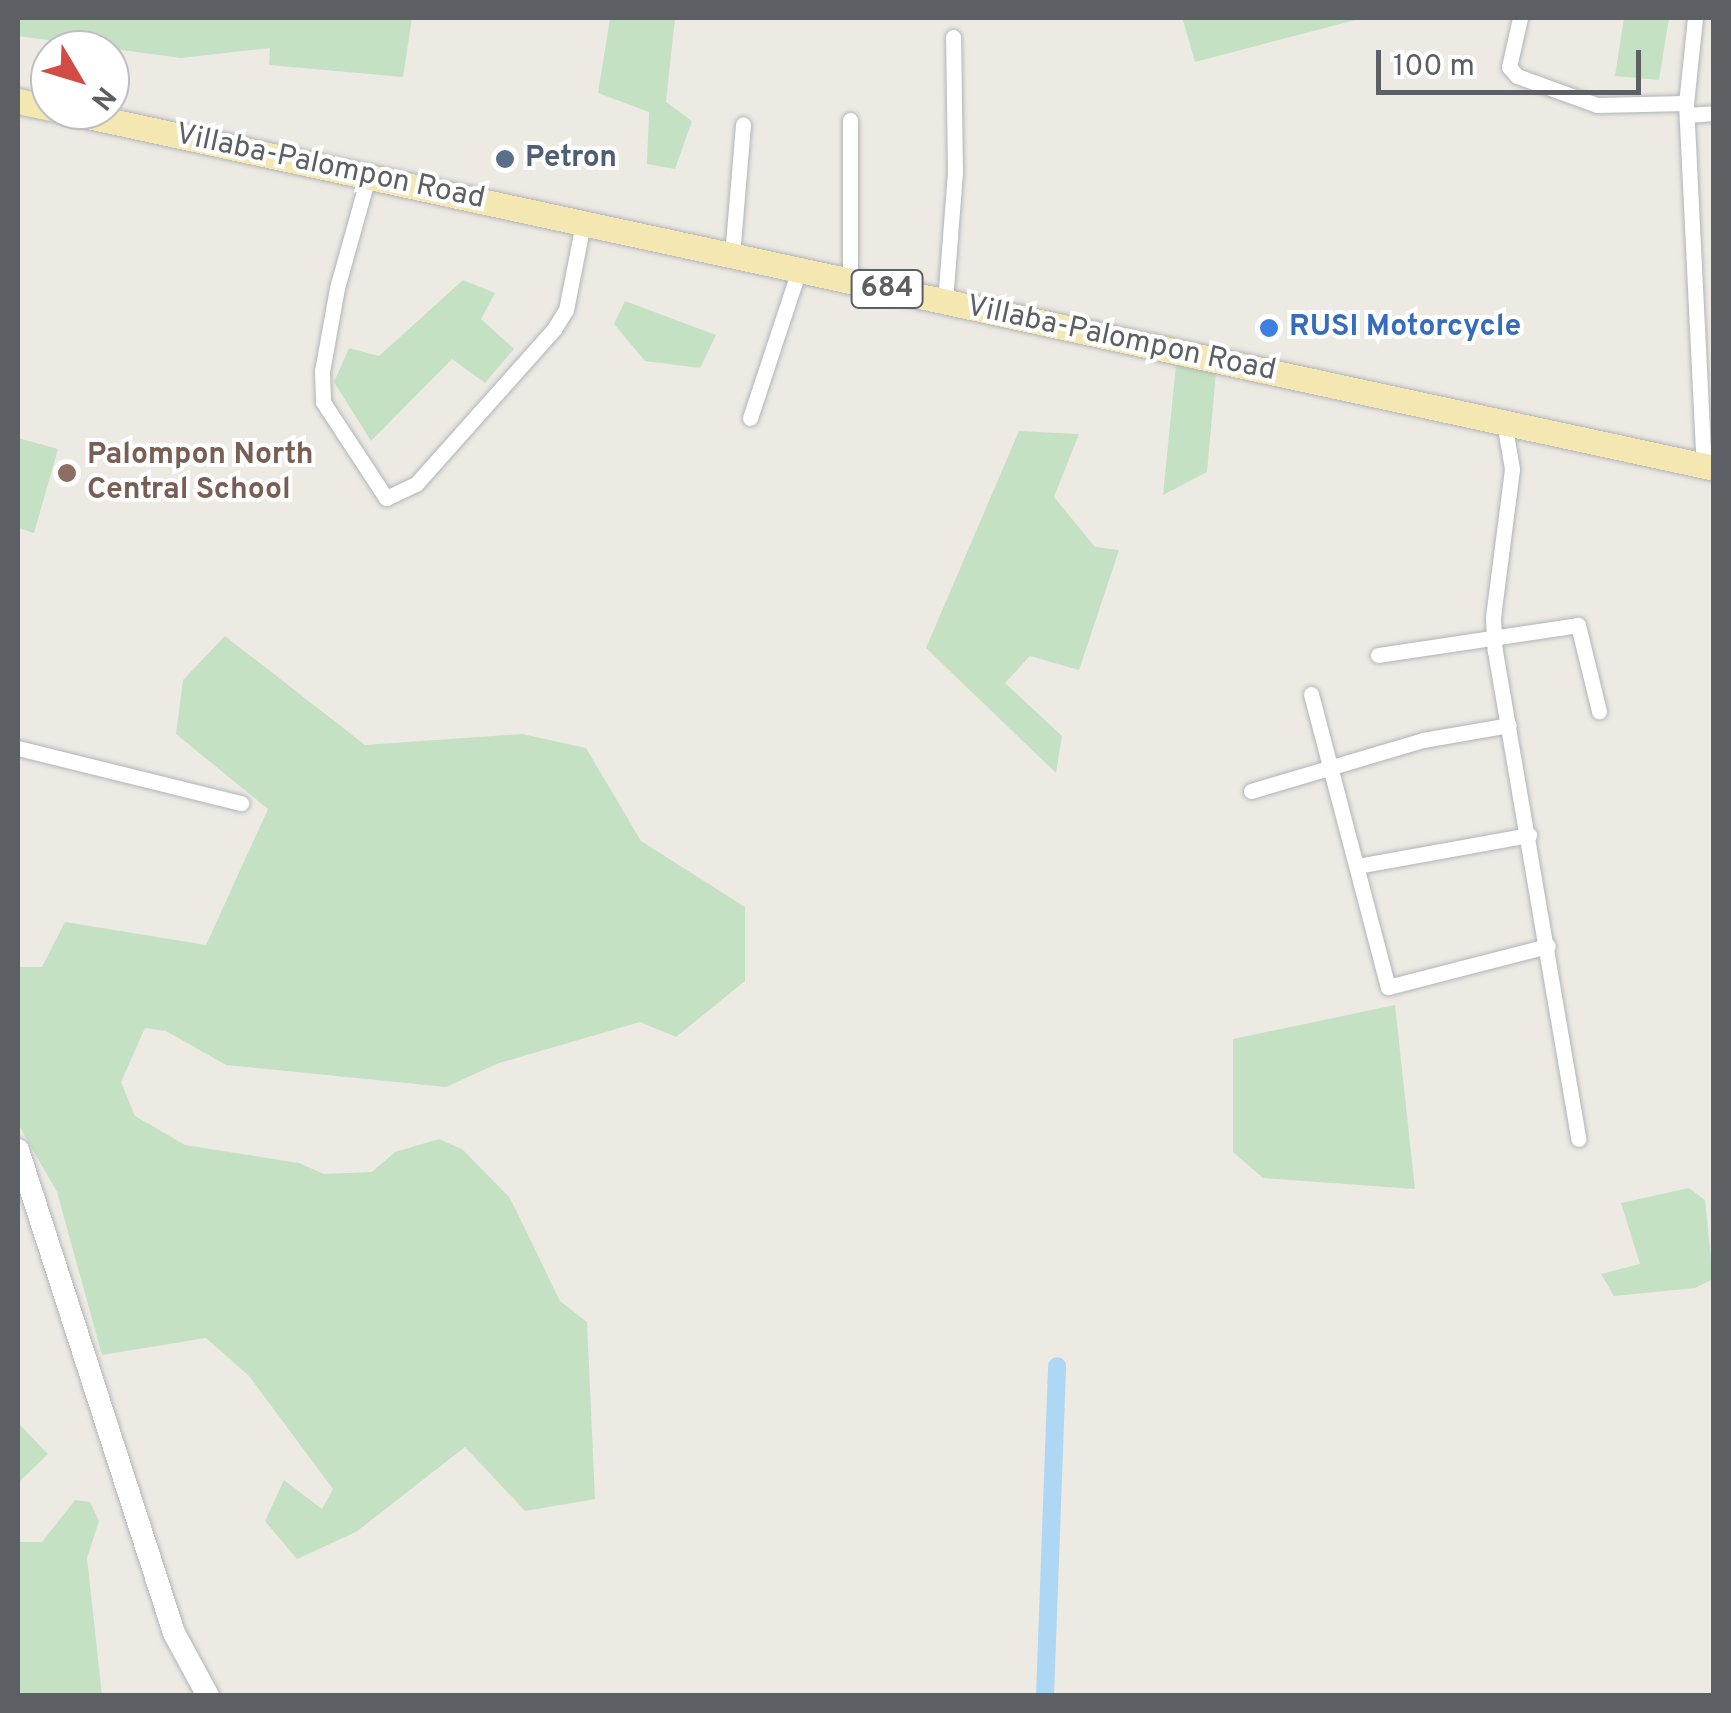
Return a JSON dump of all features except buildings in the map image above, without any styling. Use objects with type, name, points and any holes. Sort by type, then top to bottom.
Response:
[{"type":"main road","name":"Villaba-Palompon Road","points":[[130,125],[1709,467]]},
{"type":"main road","points":[[18,1150],[174,1633],[208,1696]]},
{"type":"street","points":[[1520,18],[1509,66],[1516,76],[1597,105],[1714,113]]},
{"type":"street","points":[[1695,18],[1686,109],[1709,467]]},
{"type":"street","points":[[944,302],[955,174],[953,36]]},
{"type":"street","points":[[850,120],[850,281]]},
{"type":"street","points":[[732,256],[743,124]]},
{"type":"street","points":[[368,177],[337,288],[322,370],[323,402],[386,498],[416,484],[554,329],[566,310],[582,223]]},
{"type":"street","points":[[750,418],[800,270]]},
{"type":"street","points":[[1504,422],[1512,469],[1494,636],[1578,1139]]},
{"type":"street","points":[[1378,654],[1578,626],[1599,711]]},
{"type":"street","points":[[1311,694],[1388,986],[1548,946]]},
{"type":"street","points":[[1251,791],[1330,765],[1509,726]]},
{"type":"street","points":[[18,748],[241,803]]},
{"type":"street","points":[[1357,866],[1528,835]]},
{"type":"green space","points":[[18,18],[412,18],[403,77],[269,65],[270,48],[181,58],[130,51],[130,30],[30,30],[30,38],[18,36]]},
{"type":"green space","points":[[610,18],[675,18],[666,102],[692,121],[675,169],[647,164],[649,112],[598,93]]},
{"type":"green space","points":[[1189,18],[1363,18],[1195,62],[1183,20]]},
{"type":"green space","points":[[1624,18],[1669,18],[1659,80],[1615,76]]},
{"type":"green space","points":[[463,280],[495,293],[481,319],[514,349],[485,383],[452,359],[371,441],[334,382],[349,348],[379,356]]},
{"type":"green space","points":[[625,301],[716,335],[700,368],[645,361],[614,324]]},
{"type":"green space","points":[[1176,365],[1216,373],[1207,472],[1163,495]]},
{"type":"green space","points":[[1019,431],[1079,434],[1054,497],[1095,547],[1119,550],[1079,670],[1030,656],[1005,683],[1062,736],[1056,773],[926,648]]},
{"type":"green space","points":[[18,438],[58,449],[34,533],[18,528]]},
{"type":"green space","points":[[225,636],[365,745],[522,734],[586,748],[641,841],[745,907],[745,981],[676,1037],[640,1022],[499,1063],[446,1087],[226,1065],[166,1031],[145,1028],[121,1082],[135,1116],[185,1145],[299,1163],[324,1174],[372,1172],[395,1152],[439,1139],[462,1149],[510,1198],[560,1301],[587,1322],[595,1499],[525,1511],[465,1447],[356,1532],[297,1559],[265,1521],[284,1480],[322,1509],[333,1489],[249,1376],[206,1338],[102,1355],[57,1192],[18,1124],[18,967],[42,967],[65,922],[206,945],[268,809],[176,734],[183,680]]},
{"type":"green space","points":[[1395,1005],[1415,1189],[1263,1178],[1233,1152],[1233,1039]]},
{"type":"green space","points":[[1689,1188],[1705,1200],[1713,1279],[1695,1288],[1614,1296],[1601,1274],[1640,1264],[1621,1203]]},
{"type":"green space","points":[[18,1423],[48,1454],[18,1483]]},
{"type":"green space","points":[[75,1500],[90,1502],[99,1521],[87,1558],[102,1695],[18,1695],[18,1542],[42,1542]]},
{"type":"waterway","points":[[1045,1696],[1057,1366]]},
{"type":"place","name":"Petron","points":[[505,159]]},
{"type":"place","name":"RUSI Motorcycle","points":[[1269,328]]},
{"type":"place","name":"Palompon North Central School","points":[[67,473]]}]
